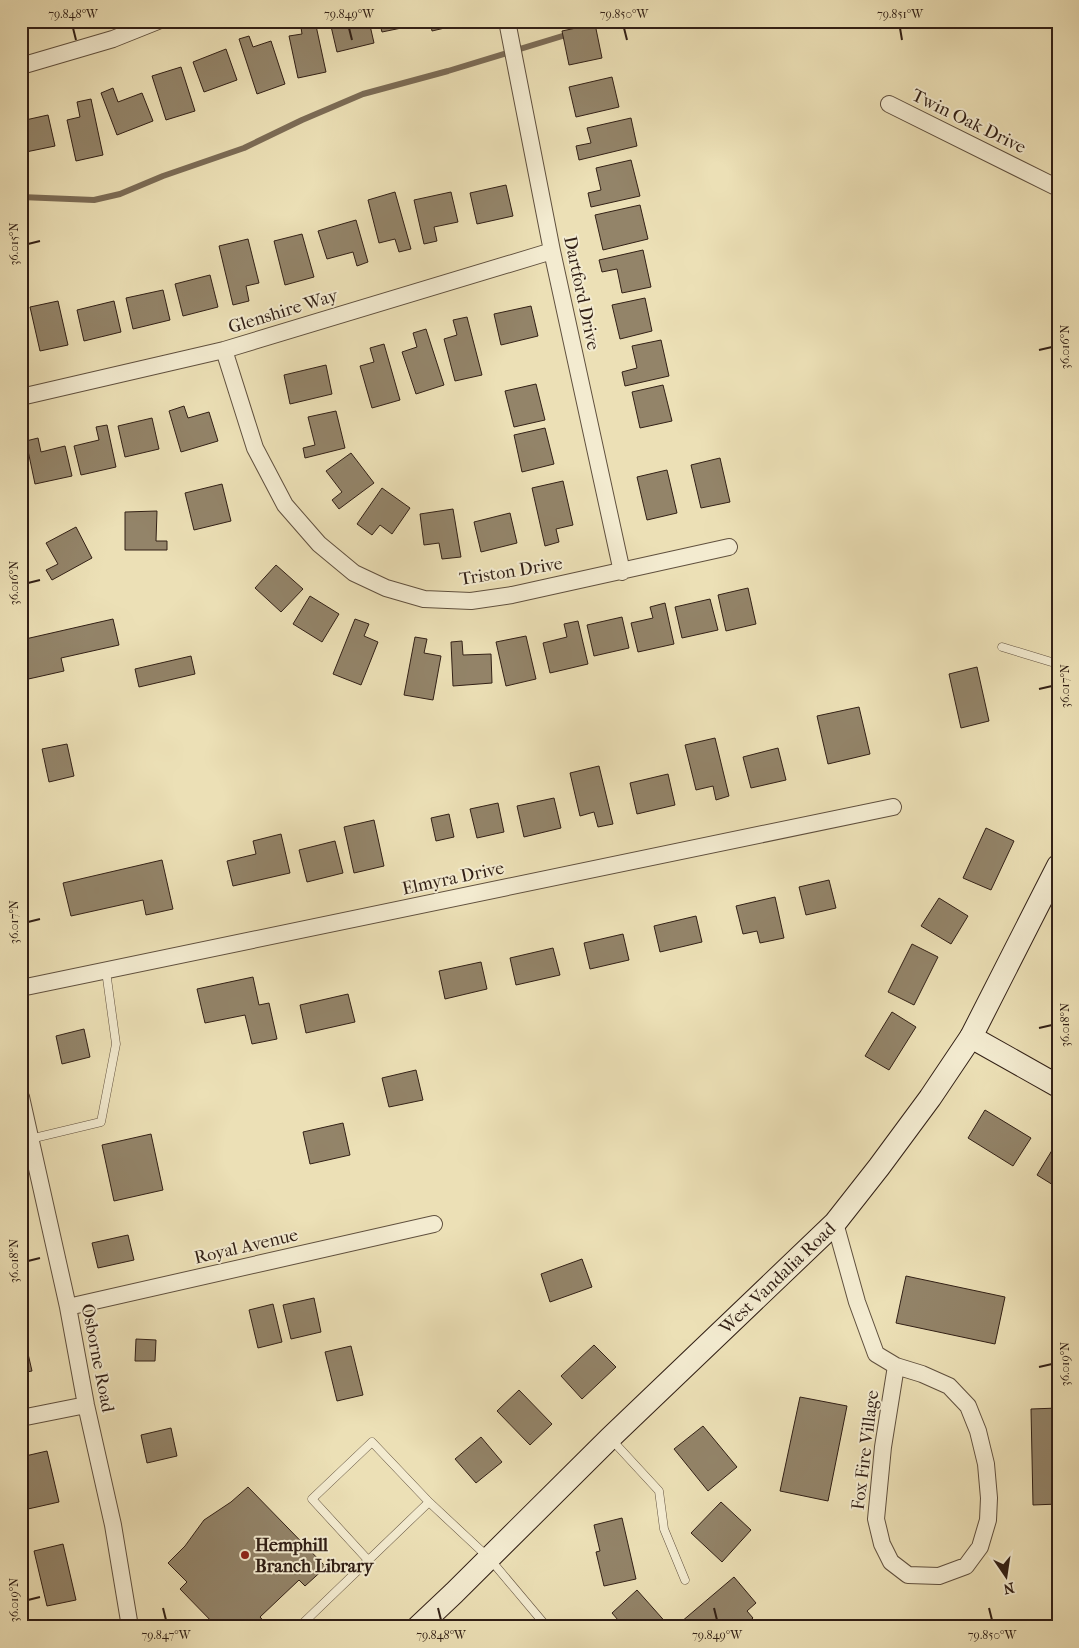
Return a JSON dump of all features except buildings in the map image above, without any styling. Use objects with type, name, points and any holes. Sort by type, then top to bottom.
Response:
[{"type":"main road","name":"West Vandalia Road","points":[[418,1627],[610,1438],[835,1223],[918,1114],[970,1037],[1058,866]]},
{"type":"main road","points":[[970,1037],[1058,1086]]},
{"type":"street","points":[[21,66],[113,39],[158,21]]},
{"type":"street","name":"Dartford Drive","points":[[507,21],[552,250],[622,572]]},
{"type":"street","name":"Twin Oak Drive","points":[[889,104],[1058,188]]},
{"type":"street","name":"Glenshire Way","points":[[21,397],[224,350],[552,250]]},
{"type":"street","name":"Triston Drive","points":[[224,350],[255,448],[285,505],[318,544],[354,573],[386,588],[424,599],[471,601],[512,595],[622,572],[729,547]]},
{"type":"street","name":"Elmyra Drive","points":[[21,988],[893,807]]},
{"type":"street","name":"Osborne Road","points":[[21,1097],[68,1308],[86,1406],[113,1525],[130,1627]]},
{"type":"street","name":"Fox Fire Village","points":[[835,1223],[856,1302],[876,1354],[896,1366],[922,1374],[949,1386],[968,1406],[978,1431],[986,1464],[989,1498],[988,1520],[980,1547],[966,1566],[939,1576],[908,1575],[891,1562],[882,1544],[876,1519],[882,1447],[896,1366]]},
{"type":"street","name":"Royal Avenue","points":[[68,1308],[434,1224]]},
{"type":"street","points":[[21,1418],[86,1406]]},
{"type":"lane","points":[[1002,647],[1058,664]]},
{"type":"lane","points":[[30,1139],[101,1122],[116,1044],[106,971]]},
{"type":"lane","points":[[610,1438],[659,1491],[664,1529],[685,1580]]},
{"type":"lane","points":[[368,1560],[312,1499],[372,1442],[429,1502],[489,1558],[547,1627]]},
{"type":"lane","points":[[299,1627],[429,1502]]},
{"type":"waterway","points":[[588,28],[611,21]]},
{"type":"waterway","points":[[21,197],[94,200],[120,194],[163,176],[244,148],[302,120],[363,94],[448,71],[569,34]]},
{"type":"place","name":"Hemphill Branch Library","points":[[245,1555]]}]
